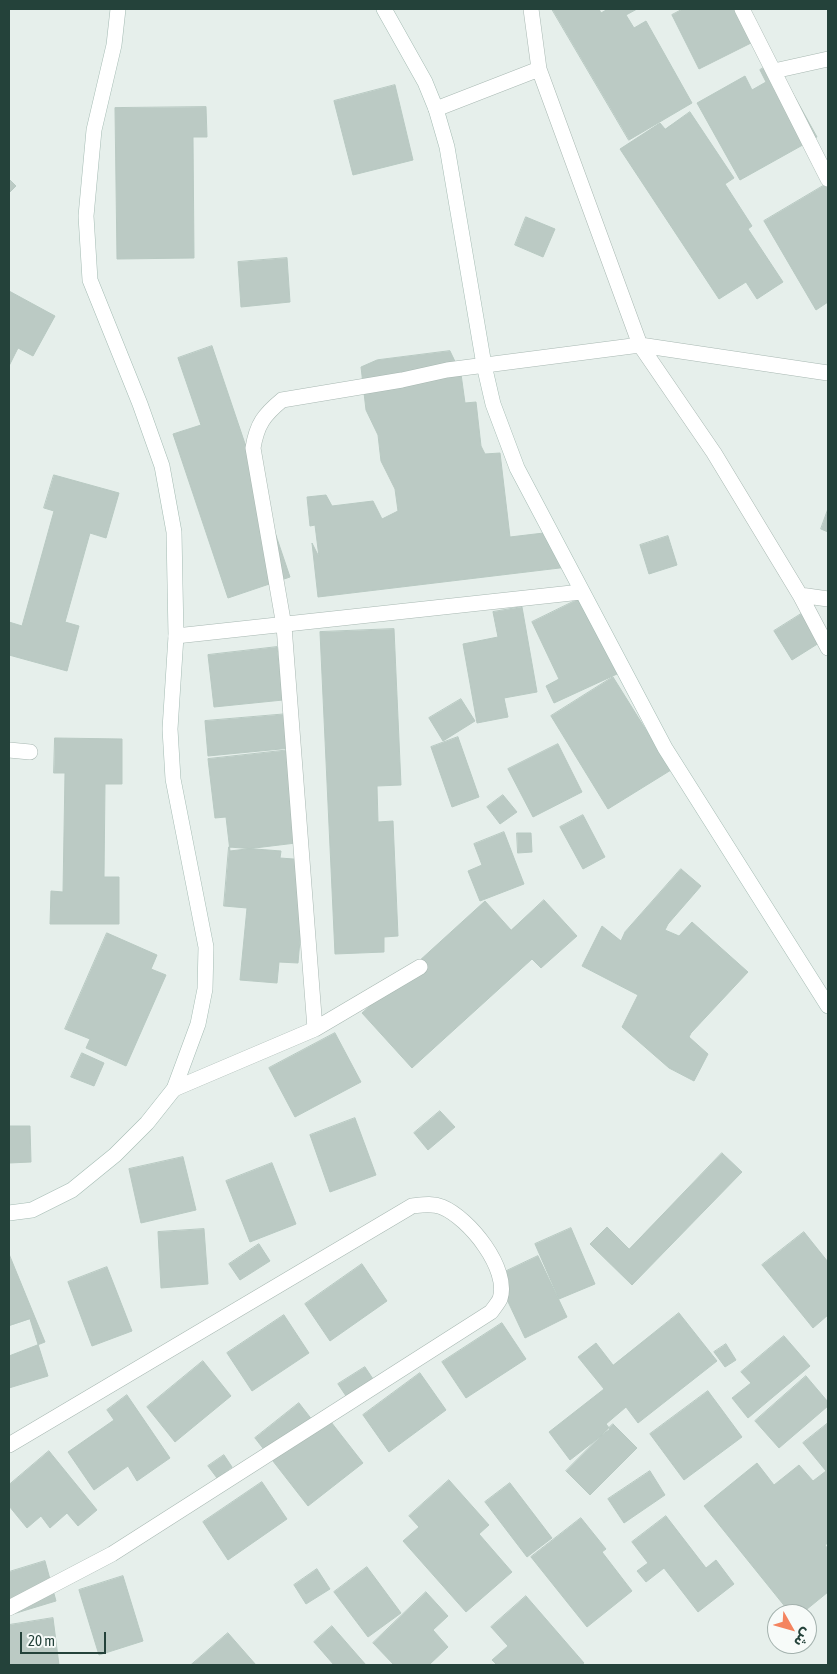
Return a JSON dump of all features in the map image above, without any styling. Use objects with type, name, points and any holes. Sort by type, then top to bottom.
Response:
[{"type":"street","points":[[9,1213],[32,1210],[72,1190],[115,1155],[147,1123],[174,1089],[198,1024],[206,989],[206,946],[173,779],[170,729],[176,636],[174,532],[162,466],[140,404],[90,280],[86,216],[94,130],[114,45],[118,9]]},
{"type":"street","points":[[384,9],[425,82],[436,109],[447,147],[484,365],[494,404],[517,468],[665,748],[828,1006]]},
{"type":"street","points":[[531,9],[539,68],[640,345],[714,453],[800,595],[828,648]]},
{"type":"street","points":[[742,9],[746,21],[774,71],[828,179]]},
{"type":"street","points":[[774,71],[828,59]]},
{"type":"street","points":[[436,109],[539,68]]},
{"type":"street","points":[[316,1029],[284,626],[253,448],[255,433],[260,422],[282,400],[402,380],[447,370],[640,345],[828,373]]},
{"type":"street","points":[[176,636],[284,626],[581,592]]},
{"type":"street","points":[[800,595],[828,599]]},
{"type":"street","points":[[9,750],[30,752]]},
{"type":"street","points":[[174,1089],[316,1029],[420,967]]},
{"type":"street","points":[[9,1445],[412,1206],[429,1204],[443,1207],[461,1220],[485,1244],[498,1267],[502,1285],[500,1300],[491,1312],[112,1554],[9,1608]]},
{"type":"building","points":[[552,9],[599,9],[601,13],[608,9],[637,9],[626,15],[634,28],[646,21],[692,103],[629,140]]},
{"type":"building","points":[[683,9],[744,9],[759,39],[699,69],[672,15]]},
{"type":"building","points":[[775,61],[817,137],[740,180],[697,103],[745,76],[752,90],[766,82],[760,70]]},
{"type":"building","points":[[395,85],[413,160],[353,175],[334,101]]},
{"type":"building","points":[[206,107],[207,137],[193,137],[194,258],[117,259],[115,108]]},
{"type":"building","points":[[690,112],[734,178],[725,184],[752,226],[748,229],[783,282],[757,299],[746,282],[719,299],[620,149],[660,123],[665,129]]},
{"type":"building","points":[[9,179],[16,186],[9,193]]},
{"type":"building","points":[[828,183],[828,302],[816,310],[764,221]]},
{"type":"building","points":[[526,217],[555,229],[543,257],[515,245]]},
{"type":"building","points":[[287,258],[290,302],[241,307],[238,262]]},
{"type":"building","points":[[9,291],[55,316],[33,356],[18,348],[9,366]]},
{"type":"building","points":[[212,346],[290,577],[228,598],[173,434],[201,425],[178,358]]},
{"type":"building","points":[[450,351],[461,374],[465,403],[476,402],[481,446],[485,454],[500,453],[510,537],[552,532],[568,567],[318,597],[312,543],[319,557],[315,525],[310,526],[307,497],[326,495],[332,506],[373,501],[382,519],[398,511],[395,489],[381,461],[378,435],[366,410],[361,367],[377,360]]},
{"type":"building","points":[[54,475],[119,493],[106,538],[90,533],[65,622],[79,626],[67,671],[9,655],[9,622],[22,626],[54,511],[44,508]]},
{"type":"building","points":[[828,509],[828,532],[821,529]]},
{"type":"building","points":[[668,536],[677,565],[649,574],[640,545]]},
{"type":"building","points":[[581,598],[617,674],[554,703],[546,686],[559,679],[532,622]]},
{"type":"building","points":[[522,607],[537,692],[504,698],[508,717],[477,723],[463,644],[498,637],[493,612]]},
{"type":"building","points":[[801,614],[819,643],[792,660],[774,631]]},
{"type":"building","points":[[394,629],[401,785],[377,786],[378,822],[393,821],[398,936],[384,937],[384,952],[335,954],[320,632]]},
{"type":"building","points":[[277,647],[283,700],[214,707],[208,655]]},
{"type":"building","points":[[613,677],[671,770],[608,809],[551,716]]},
{"type":"building","points":[[461,699],[475,721],[443,741],[429,718]]},
{"type":"building","points":[[288,714],[291,748],[208,756],[205,721]]},
{"type":"building","points":[[458,737],[479,797],[452,807],[431,747]]},
{"type":"building","points":[[55,738],[122,739],[122,784],[105,784],[104,877],[119,877],[119,924],[50,924],[51,891],[63,892],[65,773],[54,773]]},
{"type":"building","points":[[558,744],[582,792],[533,817],[508,769]]},
{"type":"building","points":[[290,750],[304,842],[230,851],[226,817],[215,818],[208,759]]},
{"type":"building","points":[[503,795],[517,812],[500,824],[487,807]]},
{"type":"building","points":[[583,815],[605,857],[583,869],[560,827]]},
{"type":"building","points":[[504,832],[524,884],[480,901],[468,871],[482,865],[474,844]]},
{"type":"building","points":[[517,833],[531,833],[532,852],[518,853]]},
{"type":"building","points":[[229,847],[281,851],[280,858],[307,860],[298,963],[279,962],[277,983],[240,980],[247,908],[224,906]]},
{"type":"building","points":[[681,869],[701,886],[665,930],[679,936],[692,922],[748,972],[689,1037],[708,1054],[694,1081],[669,1068],[622,1027],[638,995],[582,966],[602,926],[621,941],[625,932]]},
{"type":"building","points":[[544,900],[577,936],[541,968],[532,959],[412,1068],[362,1013],[485,901],[511,930]]},
{"type":"building","points":[[107,933],[157,955],[151,969],[166,975],[126,1066],[86,1048],[90,1039],[65,1029]]},
{"type":"building","points":[[335,1033],[361,1082],[295,1117],[269,1068]]},
{"type":"building","points":[[82,1053],[104,1063],[94,1086],[71,1077]]},
{"type":"building","points":[[440,1111],[455,1127],[428,1150],[414,1133]]},
{"type":"building","points":[[355,1118],[376,1175],[330,1192],[310,1135]]},
{"type":"building","points":[[9,1126],[30,1126],[31,1162],[9,1163]]},
{"type":"building","points":[[722,1153],[742,1172],[632,1285],[590,1244],[607,1227],[629,1249]]},
{"type":"building","points":[[183,1157],[196,1210],[141,1223],[129,1169]]},
{"type":"building","points":[[272,1163],[296,1224],[250,1242],[226,1181]]},
{"type":"building","points":[[571,1228],[595,1284],[559,1299],[535,1244]]},
{"type":"building","points":[[204,1229],[208,1284],[161,1288],[158,1232]]},
{"type":"building","points":[[804,1232],[828,1262],[828,1315],[813,1328],[762,1265]]},
{"type":"building","points":[[259,1244],[270,1261],[240,1280],[229,1264]]},
{"type":"building","points":[[9,1254],[45,1342],[9,1356]]},
{"type":"building","points":[[538,1256],[567,1317],[525,1338],[496,1276]]},
{"type":"building","points":[[362,1264],[387,1301],[330,1341],[305,1304]]},
{"type":"building","points":[[107,1267],[132,1331],[92,1346],[68,1282]]},
{"type":"building","points":[[679,1313],[717,1361],[638,1423],[626,1407],[606,1424],[610,1429],[570,1460],[549,1432],[604,1389],[578,1357],[596,1343],[613,1365]]},
{"type":"building","points":[[284,1315],[309,1353],[252,1391],[227,1353]]},
{"type":"building","points":[[30,1319],[48,1376],[9,1388],[9,1326]]},
{"type":"building","points":[[502,1323],[526,1359],[466,1398],[442,1362]]},
{"type":"building","points":[[784,1336],[810,1366],[748,1418],[732,1398],[751,1383],[741,1372]]},
{"type":"building","points":[[726,1344],[736,1360],[725,1367],[714,1352]]},
{"type":"building","points":[[203,1361],[231,1396],[175,1442],[147,1407]]},
{"type":"building","points":[[365,1367],[373,1379],[346,1396],[338,1384]]},
{"type":"building","points":[[420,1373],[446,1410],[389,1452],[363,1415]]},
{"type":"building","points":[[806,1376],[828,1402],[828,1406],[779,1448],[755,1421]]},
{"type":"building","points":[[708,1391],[742,1437],[684,1480],[650,1434]]},
{"type":"building","points":[[127,1395],[170,1458],[137,1481],[128,1466],[94,1490],[68,1452],[114,1420],[107,1410]]},
{"type":"building","points":[[299,1403],[313,1421],[324,1413],[363,1463],[308,1506],[255,1438]]},
{"type":"building","points":[[828,1423],[828,1543],[825,1545],[828,1549],[828,1592],[813,1604],[783,1604],[704,1506],[757,1463],[774,1485],[799,1465],[813,1481],[826,1471],[803,1443]]},
{"type":"building","points":[[613,1424],[637,1448],[590,1495],[566,1471]]},
{"type":"building","points":[[49,1451],[97,1510],[78,1526],[67,1513],[50,1528],[41,1516],[27,1528],[9,1506],[9,1485]]},
{"type":"building","points":[[224,1455],[232,1467],[217,1478],[208,1466]]},
{"type":"building","points":[[650,1471],[665,1495],[624,1523],[608,1499]]},
{"type":"building","points":[[449,1480],[489,1525],[479,1534],[512,1572],[466,1612],[403,1541],[419,1527],[409,1516]]},
{"type":"building","points":[[262,1482],[287,1519],[228,1560],[203,1522]]},
{"type":"building","points":[[510,1483],[552,1538],[527,1557],[485,1502]]},
{"type":"building","points":[[666,1516],[706,1568],[716,1560],[734,1584],[698,1612],[664,1568],[646,1582],[637,1571],[648,1563],[632,1542]]},
{"type":"building","points":[[581,1518],[606,1549],[602,1552],[632,1591],[587,1627],[531,1557]]},
{"type":"building","points":[[45,1561],[56,1601],[13,1614],[9,1598],[9,1572]]},
{"type":"building","points":[[367,1567],[401,1613],[368,1637],[334,1592]]},
{"type":"building","points":[[317,1569],[330,1589],[306,1604],[294,1585]]},
{"type":"building","points":[[123,1576],[143,1641],[99,1655],[79,1590]]},
{"type":"building","points":[[426,1592],[448,1616],[433,1630],[448,1647],[429,1665],[394,1665],[373,1643]]},
{"type":"building","points":[[526,1596],[584,1663],[581,1665],[497,1665],[492,1660],[508,1646],[491,1627]]},
{"type":"building","points":[[53,1618],[59,1665],[9,1665],[9,1625]]},
{"type":"building","points":[[332,1626],[366,1665],[334,1665],[314,1642]]},
{"type":"building","points":[[228,1633],[256,1665],[191,1665]]}]
